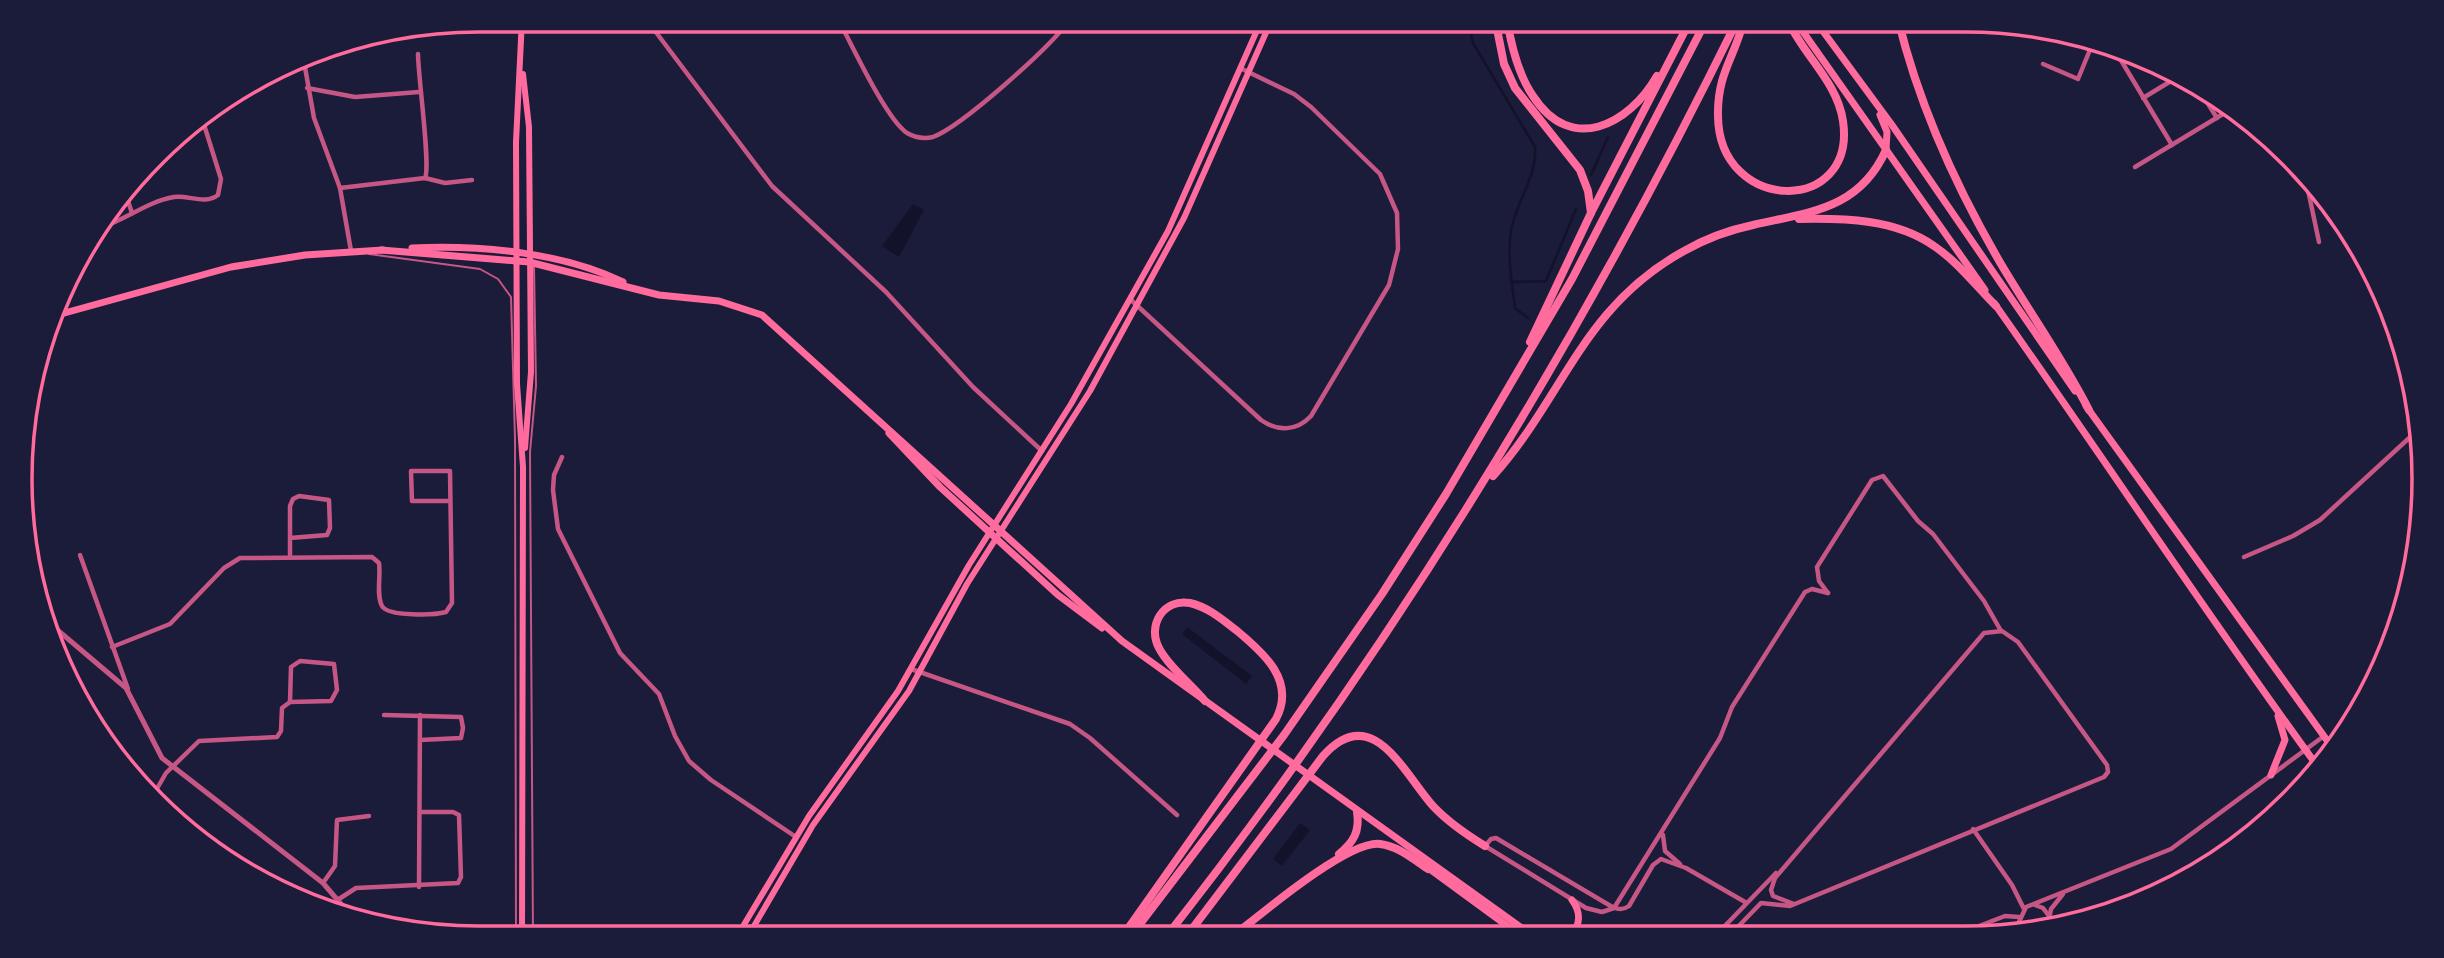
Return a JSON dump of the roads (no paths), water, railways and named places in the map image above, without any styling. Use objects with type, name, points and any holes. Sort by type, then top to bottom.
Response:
[{"type":"highway","points":[[1498,32],[1504,64],[1515,89],[1580,170],[1588,191],[1591,213]]},
{"type":"highway","points":[[1510,32],[1518,66],[1534,98],[1560,122],[1585,129],[1614,121],[1637,105],[1683,32]]},
{"type":"highway","points":[[1522,361],[1591,213],[1684,32]]},
{"type":"highway","points":[[1138,926],[1276,747],[1382,594],[1446,494],[1522,361],[1545,327],[1700,32]]},
{"type":"highway","points":[[1174,926],[1337,708],[1479,492],[1606,274],[1731,32]]},
{"type":"highway","points":[[1739,32],[1721,81],[1719,131],[1730,159],[1744,176],[1761,187],[1780,192],[1808,188],[1825,177],[1836,163],[1844,134],[1838,102],[1795,32]]},
{"type":"highway","points":[[1902,32],[1923,102],[1951,171],[2001,264],[2059,354],[2089,410]]},
{"type":"highway","points":[[1479,492],[1512,454],[1589,334],[1625,293],[1650,272],[1694,246],[1727,233],[1817,212],[1840,202],[1871,172],[1886,150]]},
{"type":"highway","points":[[1775,220],[1853,220],[1913,234],[1946,256],[1996,306]]},
{"type":"highway","points":[[1130,926],[1276,719],[1282,701],[1279,675],[1255,645],[1209,611],[1191,603],[1176,604],[1159,614],[1155,621],[1156,641],[1163,655],[1205,701]]},
{"type":"highway","points":[[1194,926],[1323,756],[1348,737],[1364,736],[1380,743],[1441,814],[1485,846]]},
{"type":"highway","points":[[1330,864],[1353,842],[1358,826],[1357,812]]},
{"type":"highway","points":[[1246,926],[1330,864],[1359,847],[1377,844],[1400,850],[1428,869]]},
{"type":"main road","points":[[522,32],[516,130],[517,384],[523,467],[525,926]]},
{"type":"main road","points":[[999,527],[1177,213],[1256,32]]},
{"type":"main road","points":[[743,926],[796,836],[911,669],[993,535],[1067,430],[1190,206],[1266,32]]},
{"type":"main road","points":[[1803,32],[2313,760]]},
{"type":"main road","points":[[1823,32],[2204,573],[2327,741]]},
{"type":"main road","points":[[522,57],[529,127],[531,372],[523,467]]},
{"type":"main road","points":[[1869,97],[1886,127],[1886,150]]},
{"type":"main road","points":[[64,314],[231,267],[351,251],[427,247],[587,267],[643,291],[677,298],[719,301],[756,312],[773,323],[1122,641]]},
{"type":"main road","points":[[860,403],[940,486],[1058,595],[1514,926]]},
{"type":"main road","points":[[754,926],[813,825],[920,672],[993,535]]},
{"type":"main road","points":[[2272,775],[2284,740],[2277,712]]},
{"type":"main road","points":[[1412,851],[1428,869],[1513,926]]},
{"type":"main road","points":[[1572,900],[1579,917],[1576,926]]},
{"type":"street","points":[[656,32],[772,186],[886,292],[974,387],[1043,452]]},
{"type":"street","points":[[845,32],[892,116],[905,131],[924,138],[936,135],[953,124],[1038,56],[1059,32]]},
{"type":"street","points":[[2043,64],[2078,79],[2090,50]]},
{"type":"street","points":[[418,54],[419,92],[428,164],[425,178]]},
{"type":"street","points":[[2120,60],[2172,145]]},
{"type":"street","points":[[304,68],[315,122],[340,188],[351,251]]},
{"type":"street","points":[[1130,299],[1261,420],[1283,429],[1301,425],[1311,416],[1385,294],[1395,267],[1399,230],[1395,205],[1384,181],[1305,102],[1240,68]]},
{"type":"street","points":[[2143,98],[2170,82]]},
{"type":"street","points":[[307,88],[355,97],[419,92]]},
{"type":"street","points":[[2207,103],[2217,118]]},
{"type":"street","points":[[2136,167],[2223,114]]},
{"type":"street","points":[[111,225],[122,222],[132,213],[170,198],[184,196],[208,200],[219,193],[221,180],[204,126]]},
{"type":"street","points":[[340,188],[425,178],[445,183],[472,180]]},
{"type":"street","points":[[2309,193],[2319,242]]},
{"type":"street","points":[[128,202],[132,213]]},
{"type":"street","points":[[2244,557],[2293,536],[2320,520],[2411,437]]},
{"type":"street","points":[[562,457],[554,475],[553,490],[558,530],[620,653],[659,694],[675,736],[689,761],[711,780],[796,836]]},
{"type":"street","points":[[112,647],[170,624],[234,561],[246,556],[372,557],[379,562],[381,603],[386,610],[395,613],[442,613],[449,609],[452,603],[450,471],[411,471],[412,501],[450,501]]},
{"type":"street","points":[[1614,908],[1664,832],[1723,732],[1736,701],[1805,592],[1812,589],[1828,593],[1819,580],[1817,568],[1872,480],[1883,475],[1918,521],[1933,534],[2002,631],[2018,642],[2030,656],[2107,765],[2108,772],[2087,786],[1973,829],[1787,907],[1761,902],[1738,926]]},
{"type":"street","points":[[290,538],[327,535],[330,528],[329,500],[299,496],[293,499],[290,538],[290,555]]},
{"type":"street","points":[[80,555],[129,692],[156,749],[172,767],[323,883],[343,905]]},
{"type":"street","points":[[1794,904],[1783,902],[1772,893],[1773,882],[1784,866],[1981,635],[1990,630],[2002,631]]},
{"type":"street","points":[[58,631],[129,692]]},
{"type":"street","points":[[156,788],[172,767],[199,741],[274,739],[281,731],[282,708],[290,702],[331,701],[337,690],[334,664],[327,661],[292,664],[290,702]]},
{"type":"street","points":[[911,669],[1070,724],[1090,737],[1177,815]]},
{"type":"street","points":[[384,715],[461,717],[461,738],[420,740]]},
{"type":"street","points":[[419,887],[420,715]]},
{"type":"street","points":[[2019,917],[2024,909],[2171,849],[2324,736]]},
{"type":"street","points":[[339,899],[356,888],[458,883],[461,856],[459,815],[453,812],[420,812]]},
{"type":"street","points":[[323,883],[335,866],[337,820],[369,816]]},
{"type":"street","points":[[1973,829],[2012,884],[2024,909]]},
{"type":"street","points":[[1664,832],[1661,841],[1665,851],[1686,868]]},
{"type":"street","points":[[1614,908],[1496,838],[1491,839],[1485,846],[1572,900],[1597,912],[1629,906],[1659,860],[1668,860],[1686,868],[1745,902]]},
{"type":"street","points":[[1724,926],[1745,902],[1784,866]]},
{"type":"street","points":[[2049,917],[2053,905],[2066,891]]},
{"type":"street","points":[[2034,905],[2045,909],[2049,917]]},
{"type":"street","points":[[1979,926],[2005,916],[2019,917]]},
{"type":"street","points":[[2019,917],[2021,923]]},
{"type":"lane","points":[[351,251],[486,272],[507,289],[511,314],[515,439],[516,926]]},
{"type":"lane","points":[[530,260],[536,386],[530,452],[533,926]]},
{"type":"lane","points":[[511,314],[517,285]]},
{"type":"waterway","points":[[1470,32],[1473,43],[1535,147],[1533,169],[1514,220],[1510,240],[1510,270],[1515,308],[1528,318]]},
{"type":"waterway","points":[[1591,175],[1608,137]]},
{"type":"waterway","points":[[1513,282],[1546,281],[1576,209]]}]
